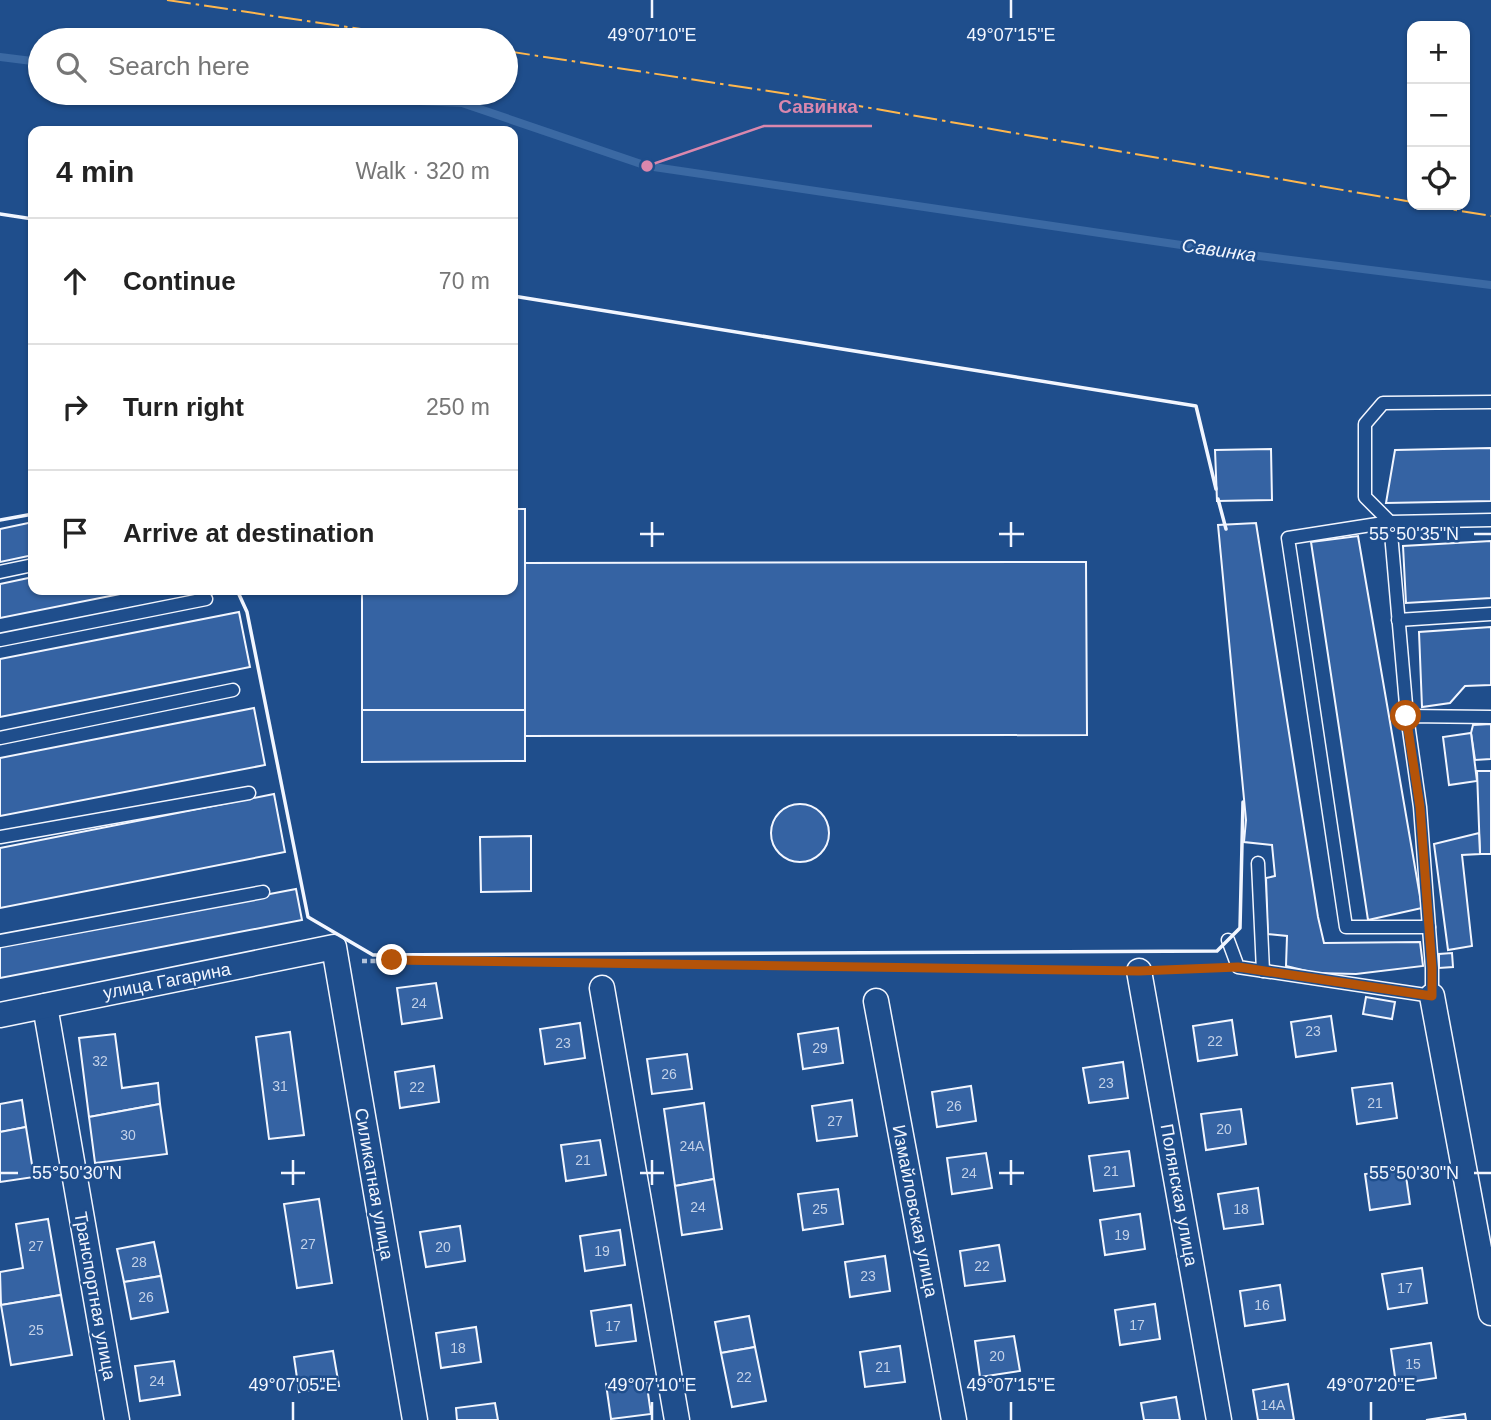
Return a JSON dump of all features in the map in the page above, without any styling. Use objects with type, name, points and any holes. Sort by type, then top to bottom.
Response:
[{"type":"street","name":"улица Гагарина","points":[[0,1015],[335,955]]},
{"type":"street","name":"Силикатная улица","points":[[335,955],[415,1420]]},
{"type":"street","name":"Полянская улица","points":[[1139,971],[1219,1420]]},
{"type":"street","points":[[602,988],[677,1420]]},
{"type":"street","points":[[1432,996],[1491,1313]]},
{"type":"street","name":"Измайловская улица","points":[[876,1001],[954,1420]]},
{"type":"street","name":"Транспортная улица","points":[[45,1006],[117,1420]]},
{"type":"lane","points":[[1228,940],[1238,967],[1432,996],[1420,807],[1406,716],[1390,522],[1365,497],[1365,424],[1383,403],[1491,401]]},
{"type":"lane","points":[[1429,927],[1346,927],[1287,538],[1390,522],[1491,520]]},
{"type":"lane","points":[[0,572],[28,566]]},
{"type":"lane","points":[[0,640],[206,599]]},
{"type":"lane","points":[[1398,620],[1491,614]]},
{"type":"lane","points":[[0,738],[233,690]]},
{"type":"lane","points":[[1406,716],[1491,717]]},
{"type":"lane","points":[[0,837],[249,793]]},
{"type":"lane","points":[[1258,863],[1263,971]]},
{"type":"lane","points":[[0,941],[263,892]]},
{"type":"path","points":[[335,955],[392,960],[1139,971],[1238,967]]},
{"type":"building","points":[[1491,448],[1491,501],[1386,503],[1395,450]]},
{"type":"building","points":[[1271,449],[1272,500],[1217,501],[1215,450]]},
{"type":"building","points":[[518,509],[525,509],[525,710],[362,710],[362,595],[518,595]]},
{"type":"building","points":[[28,523],[28,556],[0,562],[0,529]]},
{"type":"building","points":[[1256,523],[1324,943],[1420,942],[1423,966],[1356,974],[1315,973],[1286,966],[1287,936],[1268,934],[1266,878],[1275,876],[1272,845],[1244,842],[1246,820],[1218,525]]},
{"type":"building","points":[[1358,536],[1422,908],[1368,920],[1311,542]]},
{"type":"building","points":[[1491,541],[1491,598],[1406,603],[1403,546]]},
{"type":"building","points":[[1086,562],[1087,735],[525,736],[525,563]]},
{"type":"building","points":[[28,578],[28,595],[115,595],[0,618],[0,584]]},
{"type":"building","points":[[239,612],[250,667],[0,717],[0,659]]},
{"type":"building","points":[[1491,627],[1491,685],[1465,686],[1450,703],[1422,707],[1419,632]]},
{"type":"building","points":[[254,708],[265,765],[0,816],[0,758]]},
{"type":"building","points":[[362,710],[525,710],[525,761],[362,762]]},
{"type":"building","points":[[1491,724],[1491,759],[1475,760],[1471,733],[1473,725]]},
{"type":"building","points":[[1471,733],[1477,781],[1449,785],[1443,737]]},
{"type":"building","points":[[1477,771],[1491,771],[1491,854],[1480,854]]},
{"type":"building","points":[[274,794],[285,852],[0,908],[0,848]]},
{"type":"building","points":[[794,804],[806,804],[821,812],[829,827],[829,839],[821,854],[806,862],[794,862],[779,854],[771,839],[771,827],[779,812]]},
{"type":"building","points":[[1479,833],[1480,854],[1462,855],[1472,946],[1448,950],[1434,844]]},
{"type":"building","points":[[531,836],[531,891],[481,892],[480,837]]},
{"type":"building","points":[[296,889],[302,920],[0,978],[0,946]]},
{"type":"building","points":[[1452,953],[1453,967],[1439,968],[1439,954]]},
{"type":"building","points":[[436,983],[442,1018],[402,1024],[397,988]]},
{"type":"building","points":[[1366,997],[1395,1002],[1392,1019],[1363,1014]]},
{"type":"building","points":[[1331,1016],[1336,1051],[1296,1057],[1291,1022]]},
{"type":"building","points":[[1232,1020],[1237,1055],[1198,1061],[1193,1026]]},
{"type":"building","points":[[580,1023],[585,1058],[545,1064],[540,1029]]},
{"type":"building","points":[[838,1028],[843,1063],[803,1069],[798,1034]]},
{"type":"building","points":[[290,1032],[304,1135],[269,1139],[256,1037]]},
{"type":"building","points":[[115,1034],[122,1088],[158,1083],[160,1104],[89,1117],[79,1038]]},
{"type":"building","points":[[687,1054],[692,1089],[652,1094],[647,1059]]},
{"type":"building","points":[[1123,1062],[1128,1098],[1089,1103],[1083,1068]]},
{"type":"building","points":[[434,1066],[439,1102],[400,1108],[395,1072]]},
{"type":"building","points":[[1392,1083],[1397,1118],[1357,1124],[1352,1088]]},
{"type":"building","points":[[971,1086],[976,1121],[937,1127],[932,1092]]},
{"type":"building","points":[[22,1100],[26,1127],[0,1132],[0,1104]]},
{"type":"building","points":[[852,1100],[857,1136],[817,1141],[812,1106]]},
{"type":"building","points":[[704,1103],[714,1179],[675,1186],[664,1109]]},
{"type":"building","points":[[160,1104],[167,1154],[95,1163],[89,1117]]},
{"type":"building","points":[[1241,1109],[1246,1144],[1206,1150],[1201,1114]]},
{"type":"building","points":[[26,1127],[34,1177],[0,1182],[0,1132]]},
{"type":"building","points":[[600,1140],[606,1175],[566,1181],[561,1145]]},
{"type":"building","points":[[1129,1151],[1134,1186],[1094,1191],[1089,1156]]},
{"type":"building","points":[[986,1153],[992,1188],[952,1194],[947,1158]]},
{"type":"building","points":[[1405,1169],[1410,1204],[1370,1210],[1365,1174]]},
{"type":"building","points":[[714,1179],[722,1229],[682,1235],[675,1186]]},
{"type":"building","points":[[1258,1188],[1263,1224],[1224,1229],[1218,1194]]},
{"type":"building","points":[[838,1189],[843,1224],[803,1230],[798,1194]]},
{"type":"building","points":[[319,1199],[332,1283],[297,1288],[284,1204]]},
{"type":"building","points":[[1140,1214],[1145,1249],[1105,1255],[1100,1220]]},
{"type":"building","points":[[48,1219],[61,1295],[1,1305],[0,1272],[23,1268],[16,1224]]},
{"type":"building","points":[[460,1226],[465,1261],[426,1267],[420,1232]]},
{"type":"building","points":[[620,1230],[625,1265],[585,1271],[580,1236]]},
{"type":"building","points":[[154,1242],[161,1276],[124,1282],[117,1249]]},
{"type":"building","points":[[999,1245],[1005,1281],[965,1286],[960,1251]]},
{"type":"building","points":[[885,1256],[890,1291],[850,1297],[845,1262]]},
{"type":"building","points":[[1422,1268],[1427,1303],[1388,1309],[1382,1274]]},
{"type":"building","points":[[161,1276],[168,1312],[131,1319],[124,1282]]},
{"type":"building","points":[[1280,1285],[1285,1320],[1245,1326],[1240,1291]]},
{"type":"building","points":[[61,1295],[72,1355],[11,1365],[1,1305]]},
{"type":"building","points":[[1155,1304],[1160,1339],[1120,1345],[1115,1310]]},
{"type":"building","points":[[631,1305],[636,1341],[596,1346],[591,1311]]},
{"type":"building","points":[[749,1316],[755,1347],[721,1353],[715,1322]]},
{"type":"building","points":[[476,1327],[481,1362],[441,1368],[436,1333]]},
{"type":"building","points":[[1014,1336],[1020,1371],[980,1377],[975,1341]]},
{"type":"building","points":[[1431,1343],[1436,1378],[1396,1384],[1391,1349]]},
{"type":"building","points":[[900,1346],[905,1382],[865,1387],[860,1352]]},
{"type":"building","points":[[755,1347],[766,1401],[732,1407],[721,1353]]},
{"type":"building","points":[[333,1351],[339,1386],[299,1392],[294,1357]]},
{"type":"building","points":[[174,1361],[180,1395],[140,1401],[135,1366]]},
{"type":"building","points":[[646,1379],[651,1414],[611,1419],[606,1384]]},
{"type":"building","points":[[1288,1384],[1294,1420],[1258,1420],[1253,1390]]},
{"type":"building","points":[[1176,1397],[1180,1420],[1144,1420],[1141,1403]]},
{"type":"building","points":[[495,1403],[498,1420],[457,1420],[456,1408]]},
{"type":"building","points":[[1465,1414],[1466,1420],[1426,1420]]},
{"type":"waterway","name":"Савинка","points":[[0,57],[28,60]]},
{"type":"waterway","name":"Савинка","points":[[468,105],[647,166],[1235,253],[1491,285]]},
{"type":"wall","points":[[0,214],[28,218]]},
{"type":"wall","points":[[518,297],[1196,406],[1216,489]]},
{"type":"wall","points":[[1218,499],[1226,529]]},
{"type":"wall","points":[[0,520],[28,515]]},
{"type":"wall","points":[[239,595],[247,612],[308,917],[373,955],[1217,951],[1240,928],[1243,802]]},
{"type":"power","points":[[167,0],[354,28]]},
{"type":"power","points":[[518,53],[801,96],[1407,201]]},
{"type":"power","points":[[1455,210],[1491,216]]},
{"type":"place","name":"Савинка","points":[[647,166]]},
{"type":"route","points":[[392,960],[1139,971],[1238,967],[1432,996],[1420,807],[1406,716]]}]
